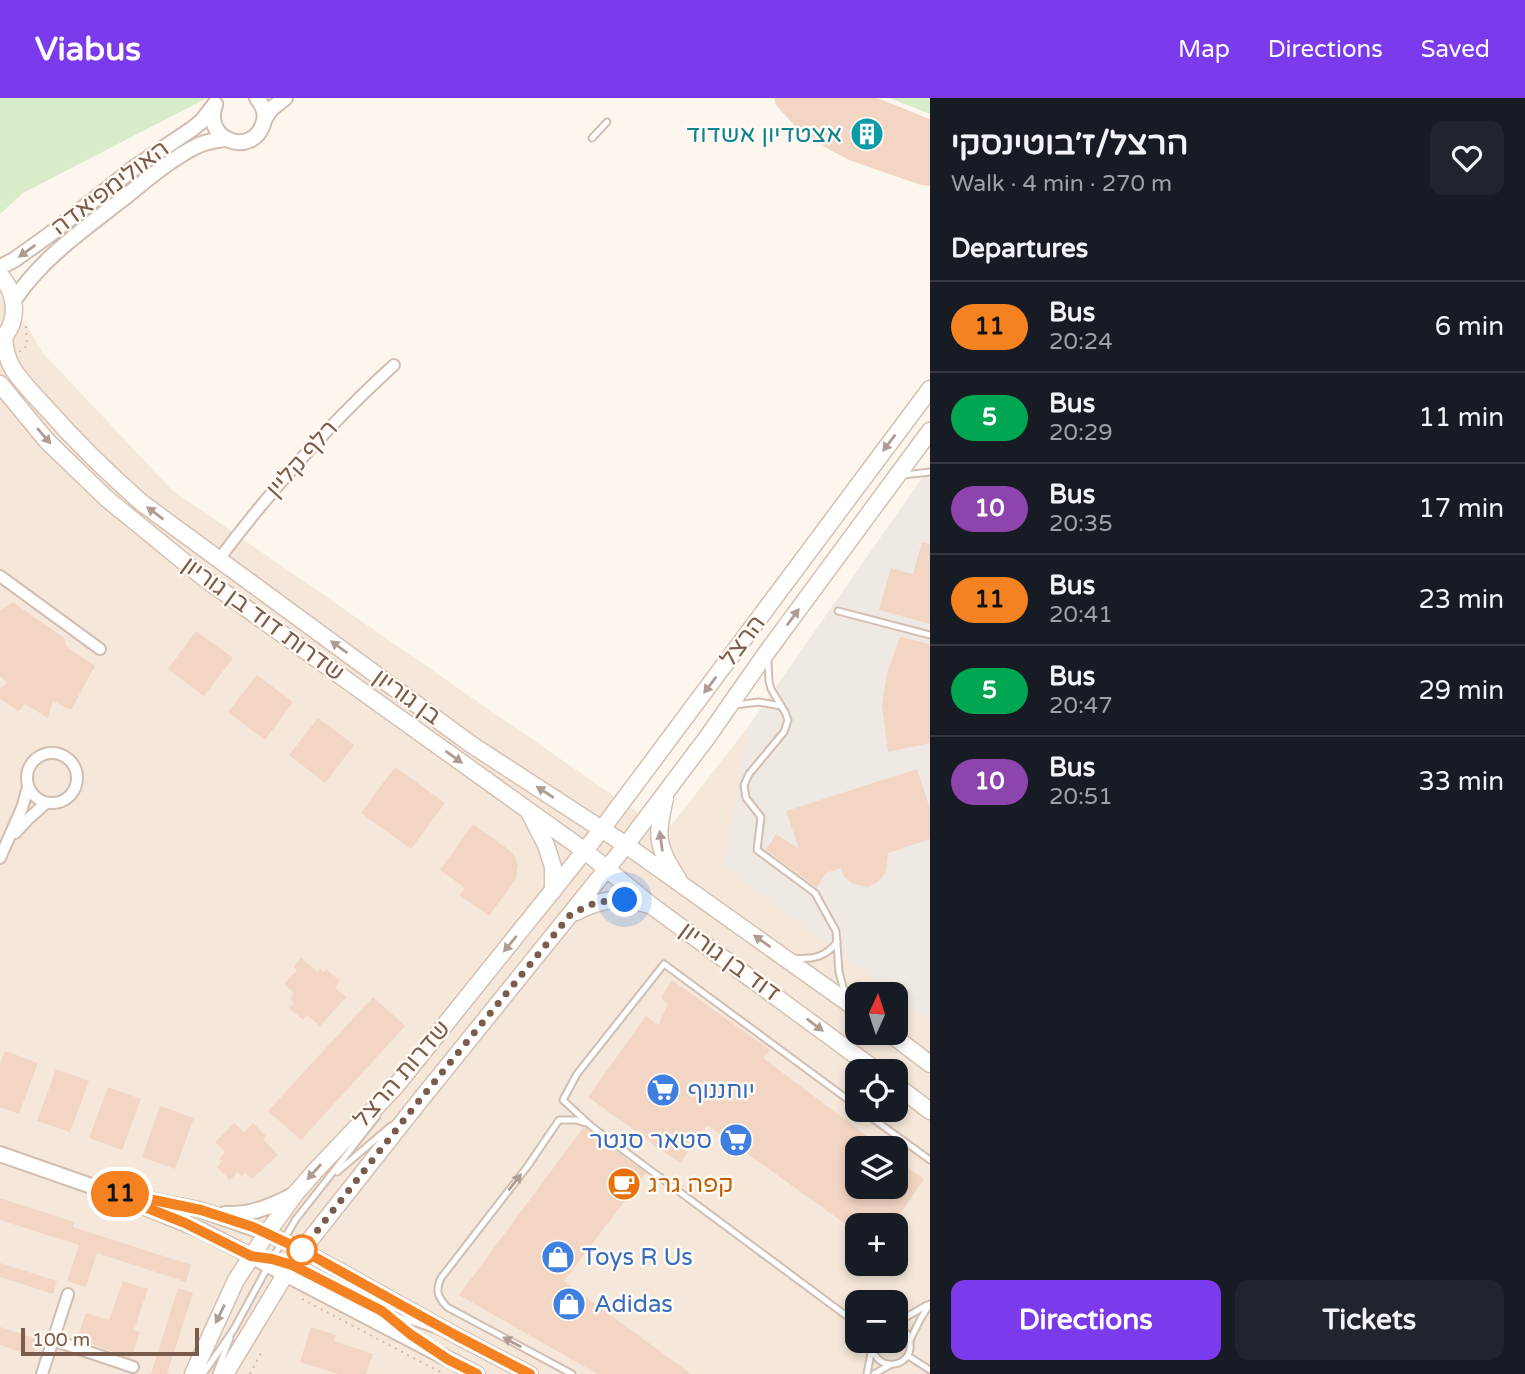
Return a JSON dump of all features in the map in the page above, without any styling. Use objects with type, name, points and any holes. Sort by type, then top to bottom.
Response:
[{"type":"main road","points":[[0,275],[10,288],[14,300],[11,326],[2,339]]},
{"type":"main road","name":"בן גוריון","points":[[2,339],[14,370],[70,435],[107,473],[142,503],[472,745],[626,845],[845,1000]]},
{"type":"main road","name":"שדרות דוד בן גוריון","points":[[0,384],[47,441],[106,498],[204,578],[584,851]]},
{"type":"main road","name":"הרצל","points":[[553,891],[930,388]]},
{"type":"main road","name":"הרצל","points":[[607,868],[667,791],[930,431]]},
{"type":"main road","points":[[667,791],[660,821],[660,845],[683,887]]},
{"type":"main road","points":[[527,810],[547,845],[553,867],[553,891]]},
{"type":"main road","name":"דוד בן גוריון","points":[[584,851],[652,906],[861,1059]]},
{"type":"main road","points":[[418,1102],[607,868]]},
{"type":"main road","name":"שדרות הרצל","points":[[251,1256],[296,1193],[395,1087],[553,891]]},
{"type":"main road","points":[[571,914],[597,902],[611,900],[636,901],[652,906]]},
{"type":"main road","points":[[905,1045],[930,1064]]},
{"type":"main road","points":[[908,1094],[930,1111]]},
{"type":"main road","name":"שדרות הרצל","points":[[225,1374],[302,1250],[418,1102]]},
{"type":"main road","points":[[192,1374],[236,1280],[251,1256]]},
{"type":"street","points":[[257,98],[263,106],[265,118]]},
{"type":"street","points":[[265,118],[271,109],[285,98]]},
{"type":"street","points":[[217,101],[212,111],[212,119],[218,133],[225,139]]},
{"type":"street","name":"האולימפיאדה","points":[[0,267],[49,235],[134,168],[192,129],[202,121],[217,101]]},
{"type":"street","name":"האולימפיאדה","points":[[14,300],[54,253],[147,179],[198,145],[225,139],[239,142],[251,140],[263,126],[265,118]]},
{"type":"street","name":"רלף קליין","points":[[219,559],[254,512],[318,439],[394,365]]},
{"type":"street","points":[[0,576],[100,649]]},
{"type":"street","points":[[0,858],[27,796],[27,775],[35,760],[42,755],[58,754],[70,761],[74,767],[77,778],[74,791],[58,803],[46,803],[35,797],[28,787]]},
{"type":"street","points":[[9,841],[46,803]]},
{"type":"street","points":[[0,1154],[97,1188],[179,1221],[251,1256],[288,1270],[447,1367],[477,1374]]},
{"type":"street","points":[[97,1188],[217,1214],[267,1233],[530,1374]]},
{"type":"street","points":[[217,1214],[239,1214],[264,1209],[296,1193]]},
{"type":"street","points":[[42,1374],[68,1294]]},
{"type":"street","points":[[53,1340],[134,1367]]},
{"type":"lane","points":[[592,138],[607,122]]},
{"type":"lane","points":[[897,476],[930,472]]},
{"type":"lane","points":[[838,611],[930,635]]},
{"type":"lane","points":[[767,652],[769,681],[774,696],[787,716],[787,728],[749,774],[744,785],[746,798],[761,817],[757,850],[815,893],[835,931],[845,990]]},
{"type":"lane","points":[[729,706],[759,702],[781,706]]},
{"type":"lane","points":[[784,957],[811,959],[824,955],[837,942]]},
{"type":"lane","points":[[845,1097],[664,964],[578,1074],[563,1100],[591,1126],[845,1315]]},
{"type":"lane","points":[[203,1374],[234,1329],[296,1219],[368,1128],[395,1087]]},
{"type":"lane","points":[[326,1180],[418,1102]]},
{"type":"lane","points":[[572,1374],[447,1307],[438,1295],[437,1287],[559,1120],[576,1120],[591,1126]]},
{"type":"lane","points":[[879,1122],[930,1160]]},
{"type":"lane","points":[[288,1270],[415,1324],[457,1336]]},
{"type":"lane","points":[[908,1318],[930,1304]]},
{"type":"lane","points":[[874,1374],[908,1356],[910,1340],[930,1304]]},
{"type":"lane","points":[[382,1311],[447,1367]]},
{"type":"lane","points":[[216,1374],[234,1329]]},
{"type":"lane","points":[[867,1374],[870,1353]]},
{"type":"lane","points":[[873,1353],[880,1362],[892,1364]]},
{"type":"lane","points":[[908,1356],[930,1370]]},
{"type":"path","points":[[301,1300],[447,1367]]},
{"type":"path","points":[[250,1374],[261,1353]]},
{"type":"shaded area","points":[[0,295],[29,329],[43,353],[172,490],[666,832],[748,727],[930,467],[930,1374],[0,1374]]},
{"type":"shaded area","points":[[930,467],[930,1021],[908,1004],[908,982],[878,982],[724,866],[748,727]]},
{"type":"green space","points":[[0,98],[207,98],[23,193],[0,214]]},
{"type":"green space","points":[[889,98],[930,98],[930,114]]},
{"type":"building","name":"אצטדיון אשדוד","points":[[774,98],[877,98],[930,119],[930,186],[849,160],[815,142],[795,126],[776,105]]},
{"type":"building","points":[[922,542],[930,544],[930,624],[879,610],[891,568],[913,574]]},
{"type":"building","points":[[13,602],[64,638],[66,646],[95,666],[71,710],[53,701],[48,718],[25,704],[18,711],[0,699],[0,689],[7,682],[0,676],[0,611]]},
{"type":"building","points":[[196,631],[233,658],[204,696],[168,669]]},
{"type":"building","points":[[900,637],[930,644],[930,743],[888,752],[882,705],[887,673]]},
{"type":"building","points":[[257,675],[293,702],[265,740],[228,712]]},
{"type":"building","points":[[318,718],[354,745],[325,783],[289,755]]},
{"type":"building","points":[[395,767],[445,803],[411,849],[361,813]]},
{"type":"building","points":[[917,769],[930,809],[930,839],[888,853],[886,872],[875,884],[868,887],[853,884],[844,877],[841,868],[826,873],[817,888],[766,850],[776,834],[799,849],[786,811]]},
{"type":"building","points":[[473,824],[513,853],[518,864],[516,879],[489,916],[460,895],[465,888],[440,870]]},
{"type":"building","points":[[301,958],[318,972],[320,969],[324,972],[326,969],[340,981],[335,988],[346,997],[320,1026],[307,1015],[303,1020],[289,1008],[294,1003],[290,998],[294,993],[284,984],[297,970],[294,967]]},
{"type":"building","points":[[672,980],[770,1050],[763,1058],[867,1136],[845,1136],[845,1199],[908,1199],[908,1167],[924,1179],[901,1213],[845,1213],[845,1224],[707,1125],[680,1163],[588,1097],[646,1016],[658,1025],[668,1004],[661,998]]},
{"type":"building","points":[[373,997],[405,1026],[301,1140],[268,1111]]},
{"type":"building","points":[[5,1051],[38,1063],[19,1114],[0,1107],[0,1064]]},
{"type":"building","points":[[56,1069],[89,1081],[70,1132],[37,1121]]},
{"type":"building","points":[[108,1087],[141,1099],[122,1150],[89,1138]]},
{"type":"building","points":[[160,1106],[194,1118],[175,1169],[142,1157]]},
{"type":"building","points":[[234,1123],[244,1132],[253,1123],[266,1136],[263,1139],[278,1155],[252,1179],[245,1173],[242,1176],[238,1172],[230,1180],[217,1167],[225,1152],[215,1142]]},
{"type":"building","points":[[583,1128],[646,1173],[564,1281],[691,1374],[597,1374],[459,1295]]},
{"type":"building","points":[[0,1198],[74,1222],[73,1227],[191,1265],[186,1282],[97,1253],[86,1287],[67,1281],[79,1245],[0,1220]]},
{"type":"building","points":[[0,1263],[57,1281],[53,1294],[0,1277]]},
{"type":"building","points":[[123,1281],[148,1289],[134,1330],[140,1332],[131,1358],[77,1339],[86,1313],[109,1320]]},
{"type":"building","points":[[178,1288],[193,1293],[167,1374],[151,1374]]},
{"type":"building","points":[[0,1327],[38,1339],[33,1356],[0,1345]]},
{"type":"building","points":[[311,1327],[336,1335],[334,1341],[373,1354],[366,1374],[338,1374],[300,1362]]},
{"type":"bus line","name":"11","points":[[477,1374],[449,1360],[382,1311],[292,1265],[251,1256],[185,1223],[97,1188],[178,1204],[253,1227],[302,1250],[530,1374]]},
{"type":"place","name":"אצטדיון אשדוד","points":[[867,134]]},
{"type":"place","name":"יוחננוף","points":[[663,1090]]},
{"type":"place","name":"סטאר סנטר","points":[[736,1140]]},
{"type":"place","name":"קפה גרג","points":[[624,1184]]},
{"type":"place","name":"Toys R Us","points":[[558,1257]]},
{"type":"place","name":"Adidas","points":[[569,1304]]},
{"type":"route","points":[[302,1250],[571,914],[597,902],[625,900]]}]
